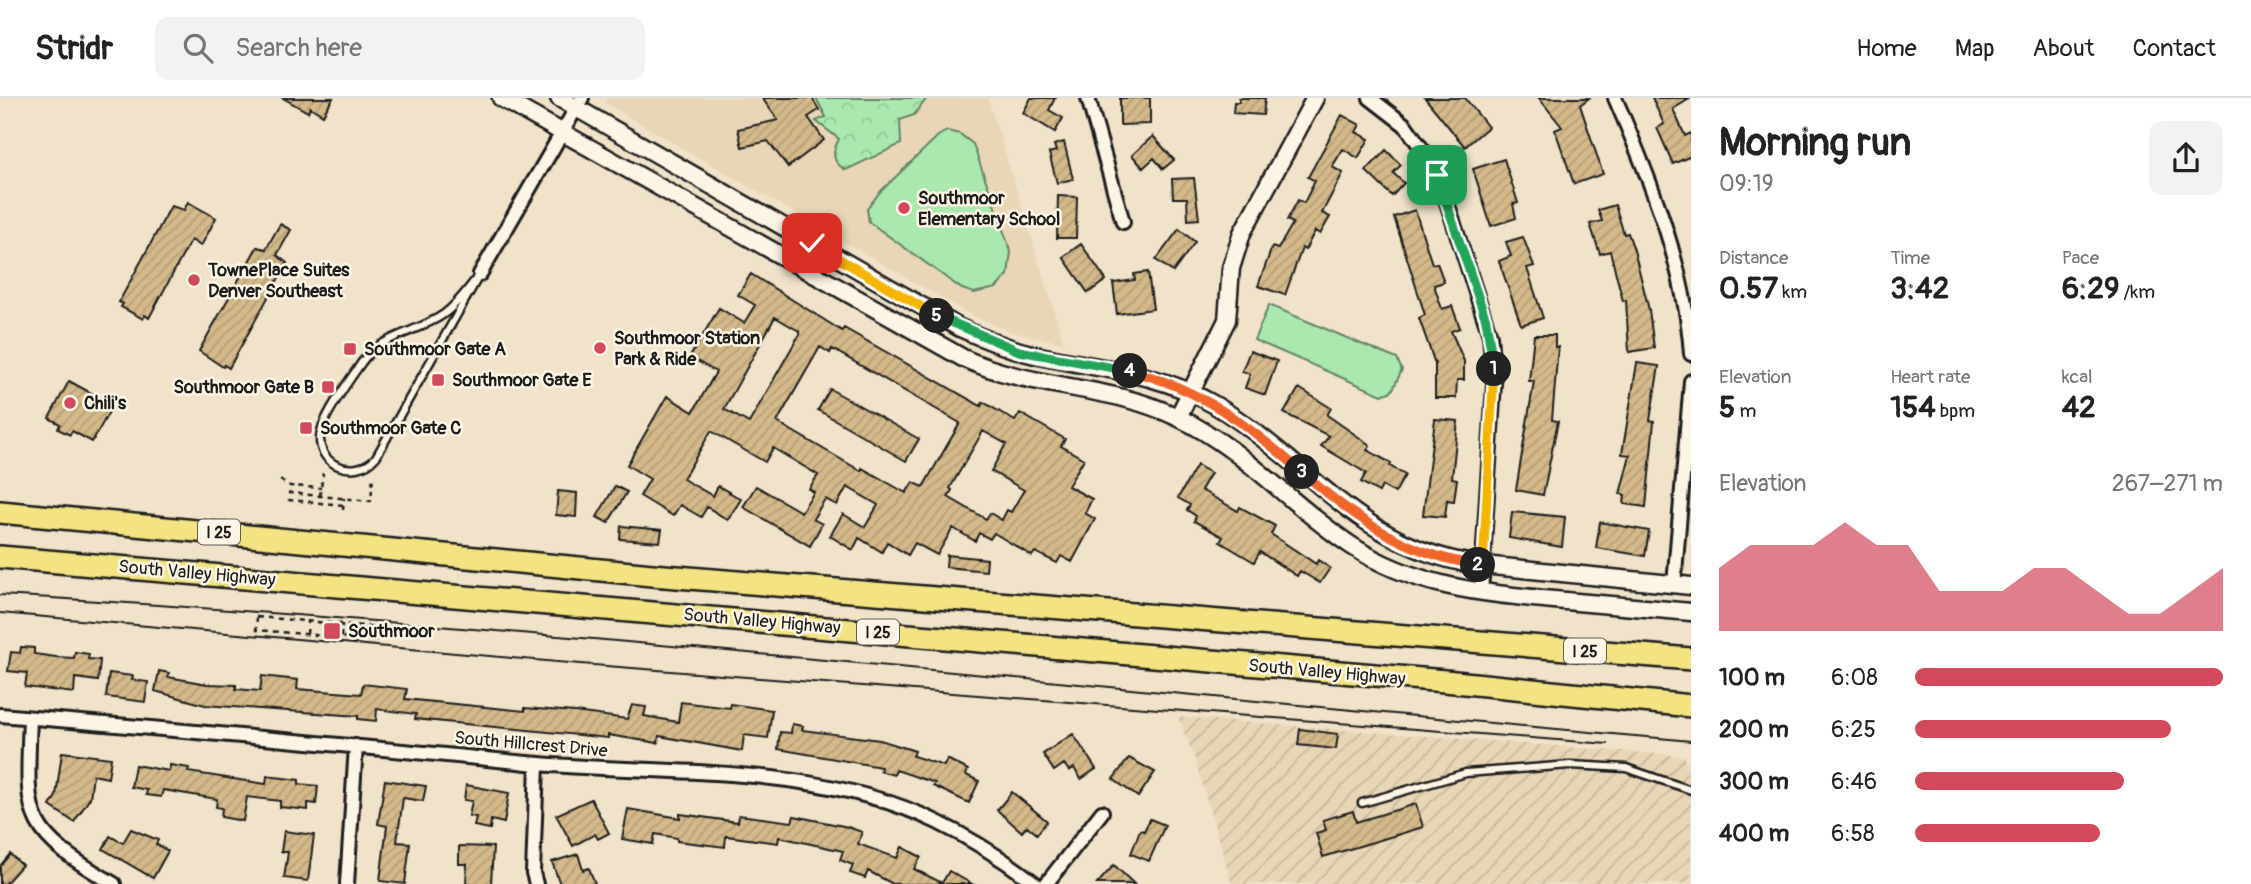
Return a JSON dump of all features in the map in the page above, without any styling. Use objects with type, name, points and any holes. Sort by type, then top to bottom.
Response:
[{"type":"highway","points":[[0,501],[133,523]]},
{"type":"highway","name":"South Valley Highway","points":[[0,512],[734,582],[1691,659]]},
{"type":"highway","name":"South Valley Highway","points":[[0,556],[1445,681],[1691,706]]},
{"type":"highway","points":[[0,568],[115,566]]},
{"type":"main road","points":[[501,98],[963,358],[1013,377],[1124,398],[1178,417],[1230,448],[1331,531],[1369,556],[1408,576],[1481,593],[1691,612]]},
{"type":"main road","points":[[559,98],[579,103],[925,310],[967,331],[1019,351],[1132,372],[1192,392],[1247,426],[1368,525],[1424,552],[1483,565],[1691,586]]},
{"type":"main road","points":[[1178,417],[1227,320],[1231,268],[1242,233],[1315,98]]},
{"type":"street","points":[[1088,98],[1123,222]]},
{"type":"street","points":[[1370,98],[1405,125],[1430,160],[1486,320],[1493,352],[1494,383],[1481,593]]},
{"type":"street","points":[[1615,98],[1668,239],[1684,299],[1691,354]]},
{"type":"street","points":[[480,274],[579,103]]},
{"type":"street","points":[[1674,585],[1691,382]]},
{"type":"street","name":"South Hillcrest Drive","points":[[0,715],[537,764],[756,778],[841,791],[936,821],[1001,857],[1036,884]]},
{"type":"street","points":[[30,718],[26,779],[34,818],[46,837],[62,851],[114,884]]},
{"type":"street","points":[[347,884],[356,746]]},
{"type":"street","points":[[536,884],[533,873],[537,764]]},
{"type":"street","points":[[1046,884],[1102,812]]},
{"type":"lane","points":[[480,274],[376,457],[355,470],[343,469],[331,463],[321,447],[321,432],[363,361],[382,344],[443,315],[480,274]]},
{"type":"lane","points":[[1362,803],[1466,773],[1570,765],[1626,768],[1691,790]]},
{"type":"path","points":[[320,496],[323,473]]},
{"type":"path","points":[[344,498],[343,507],[289,499],[289,493],[344,498],[371,501],[373,475]]},
{"type":"path","points":[[279,480],[290,486],[321,488]]},
{"type":"path","points":[[257,617],[326,623],[376,627],[375,640],[256,630],[257,617]]},
{"type":"path","points":[[307,634],[308,621]]},
{"type":"path","points":[[325,636],[326,623]]},
{"type":"path","points":[[341,637],[342,624]]},
{"type":"shaded area","name":"Southmoor Elementary School","points":[[606,98],[988,98],[1064,343],[1008,331],[967,313],[605,103]]},
{"type":"shaded area","points":[[1178,717],[1685,756],[1685,762],[1691,766],[1691,884],[1232,884],[1194,757]]},
{"type":"green space","points":[[816,98],[927,98],[914,115],[900,120],[901,144],[846,170],[838,164],[834,156],[839,139],[816,121],[826,117]]},
{"type":"green space","points":[[947,131],[960,134],[973,144],[1011,252],[1008,275],[996,288],[974,293],[962,289],[869,222],[867,209],[880,192],[938,136]]},
{"type":"green space","points":[[1269,305],[1397,359],[1402,370],[1392,391],[1382,395],[1254,340]]},
{"type":"building","points":[[283,98],[333,98],[323,115],[310,107],[308,112]]},
{"type":"building","points":[[762,98],[812,98],[819,110],[808,117],[824,140],[788,167],[768,141],[742,147],[738,129],[778,120]]},
{"type":"building","points":[[1031,98],[1055,98],[1049,110],[1063,118],[1055,132],[1023,113]]},
{"type":"building","points":[[1120,98],[1150,98],[1150,124],[1120,125]]},
{"type":"building","points":[[1239,98],[1265,98],[1263,115],[1233,113],[1234,102],[1239,102]]},
{"type":"building","points":[[1425,98],[1465,98],[1488,127],[1465,147]]},
{"type":"building","points":[[1539,98],[1589,98],[1580,105],[1603,174],[1574,184],[1555,130],[1562,127]]},
{"type":"building","points":[[1652,98],[1691,98],[1673,109],[1685,136],[1691,133],[1691,156],[1673,164],[1657,128],[1664,124]]},
{"type":"building","points":[[1342,115],[1360,125],[1356,132],[1369,139],[1358,158],[1343,149],[1332,167],[1343,173],[1322,213],[1330,217],[1320,234],[1315,231],[1305,250],[1302,248],[1285,295],[1258,286],[1272,247],[1278,249],[1293,223],[1287,220],[1298,200],[1304,203],[1315,181],[1308,177]]},
{"type":"building","points":[[1153,136],[1174,160],[1163,169],[1154,158],[1143,168],[1132,155]]},
{"type":"building","points":[[1064,142],[1073,179],[1057,183],[1049,153],[1056,151],[1054,145]]},
{"type":"building","points":[[1386,150],[1401,165],[1393,173],[1404,183],[1392,196],[1366,171]]},
{"type":"building","points":[[1504,159],[1518,203],[1513,204],[1516,218],[1491,226],[1473,169]]},
{"type":"building","points":[[1194,178],[1199,219],[1188,220],[1187,198],[1173,198],[1172,179]]},
{"type":"building","points":[[1058,196],[1077,197],[1076,238],[1057,238]]},
{"type":"building","points":[[188,202],[216,218],[201,246],[191,240],[149,318],[145,315],[143,319],[121,307],[123,304],[119,302],[171,206],[184,210]]},
{"type":"building","points":[[1615,205],[1624,234],[1628,233],[1634,250],[1649,310],[1654,348],[1629,352],[1626,300],[1623,301],[1610,251],[1600,254],[1590,224],[1602,221],[1598,210]]},
{"type":"building","points":[[1415,210],[1432,264],[1437,263],[1444,282],[1434,285],[1442,309],[1452,306],[1460,328],[1451,331],[1464,361],[1464,380],[1457,380],[1456,398],[1435,398],[1435,364],[1419,318],[1425,315],[1394,217]]},
{"type":"building","points":[[280,224],[291,230],[277,255],[287,263],[229,368],[224,365],[223,367],[199,351],[257,247],[266,249]]},
{"type":"building","points":[[1179,229],[1195,242],[1173,272],[1156,260]]},
{"type":"building","points":[[1523,237],[1534,266],[1527,268],[1543,318],[1521,325],[1499,261],[1511,256],[1506,242]]},
{"type":"building","points":[[1081,244],[1106,280],[1088,293],[1063,257]]},
{"type":"building","points":[[1148,272],[1153,309],[1117,314],[1113,283],[1135,280],[1134,274]]},
{"type":"building","points":[[751,274],[842,331],[844,328],[981,406],[983,402],[1015,421],[1020,413],[1065,439],[1061,446],[1084,459],[1068,486],[1092,499],[1085,513],[1095,519],[1072,562],[1061,556],[1057,563],[1035,552],[1032,556],[994,533],[990,539],[979,533],[975,541],[953,528],[937,555],[915,543],[908,555],[887,542],[882,552],[859,538],[853,550],[830,536],[843,514],[865,527],[878,505],[847,487],[837,505],[825,499],[813,519],[822,524],[810,546],[743,507],[756,486],[801,512],[814,492],[809,489],[818,475],[773,448],[765,462],[711,431],[683,479],[713,496],[718,486],[741,499],[728,520],[707,507],[701,517],[680,505],[673,516],[640,496],[650,479],[627,465],[667,396],[693,412],[716,372],[690,357],[719,308],[744,323],[755,305],[738,295]],"holes":[[[775,317],[799,331],[799,335],[749,423],[724,409]],[[820,347],[830,353],[832,349],[960,423],[923,487],[913,482],[906,493],[862,468],[861,471],[777,422]],[[983,431],[1006,444],[991,471],[1024,490],[1011,512],[1007,510],[1002,520],[990,513],[986,519],[948,497],[952,490],[950,488]]]},
{"type":"building","points":[[1534,335],[1555,335],[1555,347],[1558,347],[1552,420],[1558,421],[1543,495],[1516,490],[1534,381],[1529,381]]},
{"type":"building","points":[[1250,351],[1277,361],[1265,395],[1245,388],[1250,374],[1242,371]]},
{"type":"building","points":[[1637,363],[1659,366],[1650,420],[1654,421],[1646,507],[1624,504],[1625,495],[1620,494],[1630,455],[1622,454]]},
{"type":"building","points":[[69,381],[113,405],[92,442],[72,431],[70,435],[58,429],[60,424],[49,418]]},
{"type":"building","points":[[1299,388],[1331,408],[1327,415],[1370,445],[1367,450],[1391,463],[1390,466],[1405,475],[1395,493],[1382,486],[1379,492],[1361,482],[1366,473],[1321,446],[1329,436],[1284,413]]},
{"type":"building","points":[[830,389],[919,439],[906,461],[818,410]]},
{"type":"building","points":[[1435,419],[1458,421],[1452,478],[1457,479],[1454,501],[1447,500],[1445,517],[1423,515]]},
{"type":"building","points":[[1197,465],[1211,473],[1201,490],[1238,511],[1240,507],[1275,526],[1271,534],[1316,564],[1318,560],[1330,568],[1320,583],[1300,571],[1297,576],[1260,552],[1254,562],[1220,542],[1223,537],[1194,521],[1196,516],[1187,510],[1190,505],[1178,498]]},
{"type":"building","points":[[615,486],[627,492],[608,523],[597,517]]},
{"type":"building","points":[[558,491],[577,493],[576,517],[556,515]]},
{"type":"building","points":[[1512,512],[1565,517],[1562,547],[1509,538]]},
{"type":"building","points":[[1600,522],[1649,531],[1645,556],[1596,548]]},
{"type":"building","points":[[621,526],[662,530],[660,542],[620,539]]},
{"type":"building","points":[[947,555],[987,559],[986,571],[946,567]]},
{"type":"building","points":[[21,647],[34,648],[34,654],[56,657],[74,658],[75,652],[89,654],[88,659],[100,660],[98,681],[75,678],[74,693],[25,687],[27,673],[8,671],[11,652],[20,653]]},
{"type":"building","points":[[159,671],[169,673],[168,677],[207,684],[236,685],[236,689],[260,691],[262,676],[298,680],[297,689],[361,694],[363,684],[407,689],[405,699],[525,711],[525,708],[575,712],[627,719],[632,705],[646,707],[644,716],[678,722],[681,702],[730,708],[731,704],[772,710],[768,738],[744,735],[742,751],[659,736],[658,743],[608,735],[608,738],[415,719],[416,714],[377,709],[376,721],[358,719],[358,716],[205,705],[155,691]]},
{"type":"building","points":[[109,673],[133,676],[132,680],[148,682],[145,702],[106,697]]},
{"type":"building","points":[[792,724],[803,726],[802,730],[880,740],[915,751],[913,756],[944,766],[947,759],[968,770],[966,775],[979,781],[969,803],[933,786],[935,783],[896,770],[894,775],[880,771],[881,767],[778,749],[780,732],[791,733]]},
{"type":"building","points":[[1300,729],[1338,734],[1336,749],[1298,745]]},
{"type":"building","points":[[1073,734],[1096,769],[1081,779],[1074,768],[1069,771],[1064,764],[1054,771],[1043,754]]},
{"type":"building","points":[[62,752],[111,758],[108,778],[93,775],[90,798],[74,822],[50,806],[56,796]]},
{"type":"building","points":[[1129,758],[1155,772],[1138,797],[1113,779]]},
{"type":"building","points":[[135,765],[169,771],[170,765],[189,768],[188,772],[266,784],[267,776],[299,780],[299,784],[318,786],[316,804],[308,803],[308,810],[280,807],[280,801],[247,797],[243,821],[221,817],[222,808],[216,807],[217,799],[163,790],[161,797],[146,795],[147,790],[131,787]]},
{"type":"building","points":[[385,780],[426,786],[423,801],[403,798],[397,842],[410,843],[405,884],[380,881],[387,826],[378,824]]},
{"type":"building","points":[[466,785],[509,793],[504,823],[491,820],[490,829],[474,826],[476,817],[469,816],[472,801],[464,800]]},
{"type":"building","points":[[1012,792],[1047,821],[1037,834],[1027,826],[1022,832],[997,810]]},
{"type":"building","points":[[591,799],[609,833],[598,839],[595,834],[573,846],[556,815]]},
{"type":"building","points":[[1416,804],[1423,827],[1323,857],[1316,833],[1326,830],[1323,820],[1353,811],[1356,822]]},
{"type":"building","points":[[628,809],[680,818],[680,814],[738,822],[739,815],[792,822],[794,816],[848,827],[862,832],[858,844],[897,858],[902,847],[921,857],[914,869],[942,883],[949,871],[972,884],[893,884],[868,871],[865,878],[850,873],[853,865],[840,860],[843,851],[779,837],[778,843],[726,836],[725,847],[677,841],[677,838],[655,834],[653,844],[622,839]]},
{"type":"building","points":[[1150,819],[1165,825],[1149,861],[1131,854],[1140,830],[1144,831]]},
{"type":"building","points":[[131,829],[158,840],[156,844],[168,851],[153,878],[103,849],[110,836],[123,843]]},
{"type":"building","points":[[284,831],[314,835],[308,881],[284,878],[288,852],[281,852]]},
{"type":"building","points":[[459,846],[493,847],[491,884],[466,884],[467,864],[459,864]]},
{"type":"building","points":[[10,854],[22,865],[5,884],[0,884],[0,866]]},
{"type":"building","points":[[578,854],[583,870],[589,868],[595,884],[560,884],[552,862]]},
{"type":"building","points":[[1114,865],[1134,884],[1097,884]]},
{"type":"tram line","points":[[0,595],[635,643],[1691,741]]},
{"type":"tram line","points":[[0,613],[581,664],[1608,744]]},
{"type":"place","name":"Southmoor Elementary School","points":[[904,208]]},
{"type":"place","name":"TownePlace Suites Denver Southeast","points":[[194,280]]},
{"type":"place","name":"Southmoor Station Park & Ride","points":[[600,348]]},
{"type":"place","name":"Southmoor Gate A","points":[[350,349]]},
{"type":"place","name":"Southmoor Gate E","points":[[438,380]]},
{"type":"place","name":"Southmoor Gate B","points":[[328,387]]},
{"type":"place","name":"Chili's","points":[[70,403]]},
{"type":"place","name":"Southmoor Gate C","points":[[306,428]]},
{"type":"place","name":"Southmoor","points":[[332,631]]},
{"type":"route","points":[[812,243],[925,310],[986,339],[1053,359],[1139,373],[1192,392],[1247,426],[1368,525],[1400,542],[1441,558],[1483,565],[1494,383],[1493,352],[1486,320],[1437,175]]}]
